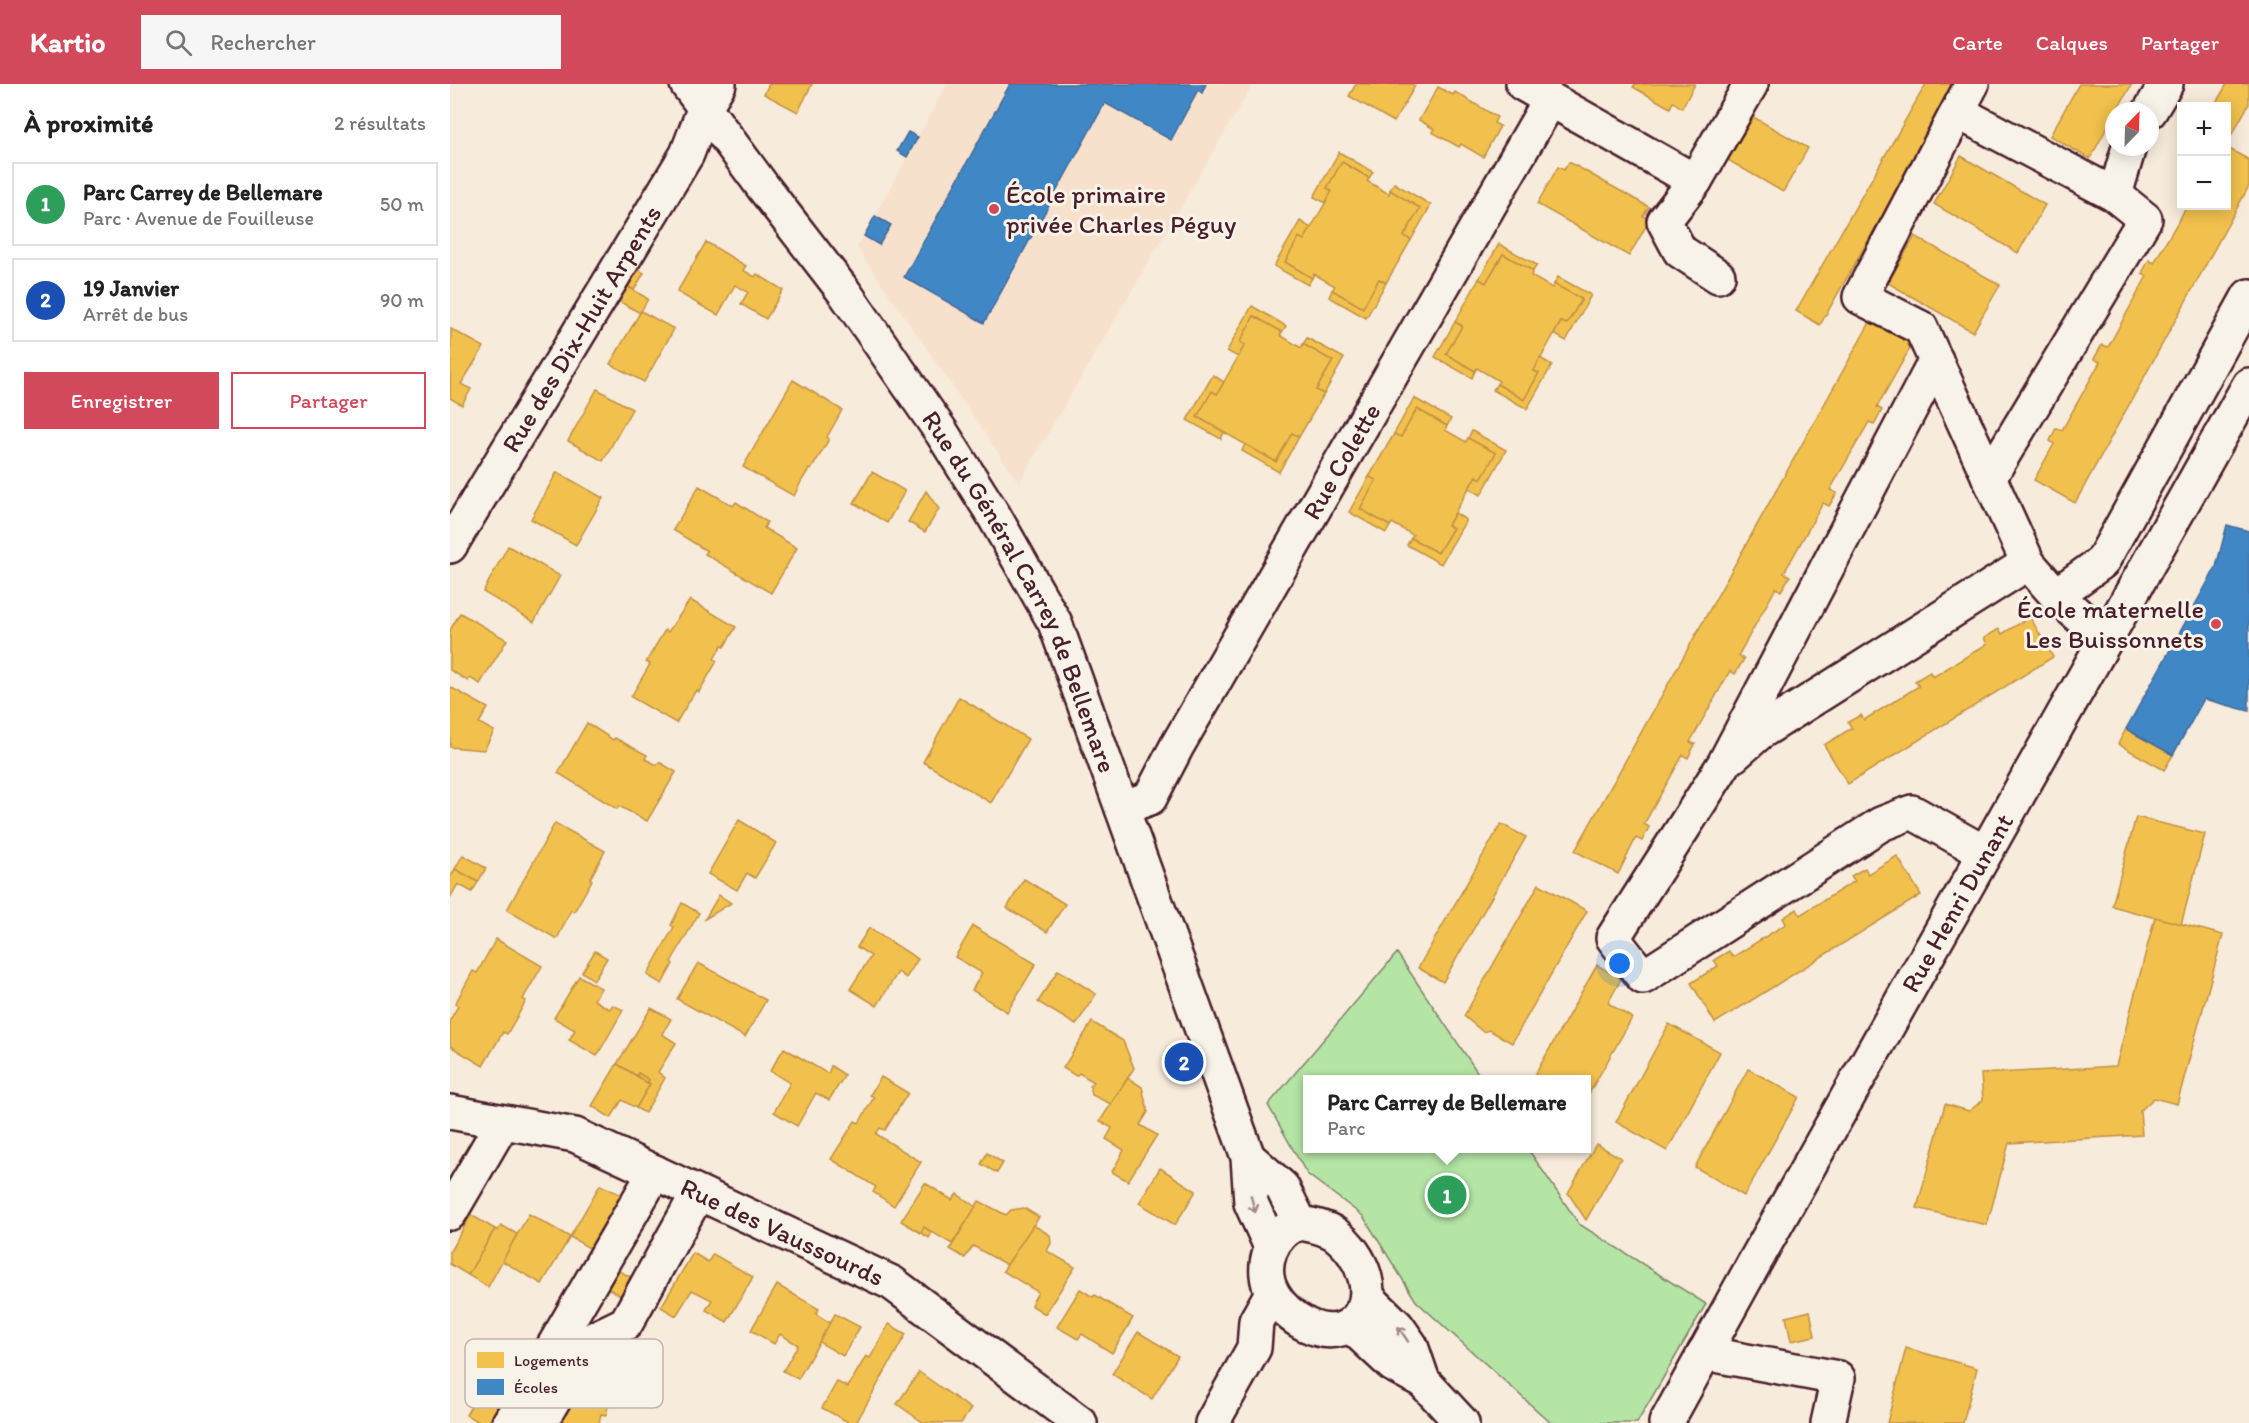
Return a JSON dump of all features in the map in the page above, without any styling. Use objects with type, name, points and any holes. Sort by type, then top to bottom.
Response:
[{"type":"street","points":[[1718,276],[1680,251],[1664,221],[1695,181],[1751,84]]},
{"type":"street","points":[[2155,102],[2166,84]]},
{"type":"street","name":"Rue des Dix-Huit Arpents","points":[[450,546],[687,154],[704,92]]},
{"type":"street","name":"Rue du Général Carrey de Bellemare","points":[[704,92],[763,187],[845,293],[942,433],[993,514],[1055,623],[1248,1157],[1251,1203],[1271,1247]]},
{"type":"street","points":[[1537,92],[1695,181]]},
{"type":"street","name":"Rue Colette","points":[[1122,808],[1150,798],[1537,92]]},
{"type":"street","points":[[1989,478],[2145,219],[2115,195],[1965,98],[1860,297],[1921,328],[1936,360],[1989,478],[2028,563],[2056,595],[2105,640]]},
{"type":"street","points":[[2115,195],[2126,156]]},
{"type":"street","points":[[2056,595],[2102,562],[2249,296]]},
{"type":"street","points":[[1936,360],[1724,764],[1613,938],[1643,977],[1881,824],[1912,812],[1985,853]]},
{"type":"street","name":"Rue Henri Dunant","points":[[1666,1423],[2249,385]]},
{"type":"street","points":[[1724,764],[1760,734],[2028,563]]},
{"type":"street","name":"Rue des Vaussourds","points":[[450,1112],[575,1135],[892,1283],[1080,1423]]},
{"type":"street","points":[[450,1214],[502,1122]]},
{"type":"street","name":"Rue du Général Carrey de Bellemare","points":[[1248,1157],[1282,1187],[1300,1223]]},
{"type":"street","points":[[558,1339],[655,1172]]},
{"type":"street","points":[[593,1339],[626,1323],[698,1193]]},
{"type":"street","points":[[1300,1223],[1332,1232],[1351,1248],[1367,1280],[1367,1297],[1360,1314],[1350,1325],[1331,1330],[1314,1329],[1283,1308],[1272,1293],[1268,1275],[1271,1247],[1278,1236],[1289,1226],[1300,1223]]},
{"type":"street","points":[[1212,1423],[1254,1348],[1256,1322],[1272,1293]]},
{"type":"street","points":[[1367,1297],[1397,1326],[1411,1346],[1422,1381]]},
{"type":"street","points":[[1254,1348],[1279,1338],[1297,1319]]},
{"type":"street","points":[[1350,1325],[1393,1365],[1422,1381],[1462,1423]]},
{"type":"street","points":[[1704,1353],[1839,1378],[1828,1423]]},
{"type":"street","points":[[509,1423],[518,1408]]},
{"type":"street","points":[[540,1423],[549,1408]]},
{"type":"shaded area","points":[[947,84],[1253,84],[1019,483],[857,248]]},
{"type":"green space","points":[[1397,953],[1479,1075],[1303,1075],[1303,1153],[1531,1153],[1579,1224],[1706,1304],[1637,1423],[1551,1423],[1416,1301],[1363,1216],[1307,1174],[1268,1105]]},
{"type":"building: Logements","points":[[769,84],[812,84],[798,112],[764,94]]},
{"type":"building: Logements","points":[[1356,84],[1412,84],[1415,86],[1394,122],[1349,96]]},
{"type":"building: Logements","points":[[1635,84],[1695,84],[1682,108],[1673,102],[1670,108],[1633,87]]},
{"type":"building: Logements","points":[[1926,84],[1957,84],[1820,325],[1796,311]]},
{"type":"building: Logements","points":[[2079,84],[2132,84],[2122,102],[2105,102],[2105,131],[2090,159],[2050,136]]},
{"type":"building: Logements","points":[[2227,84],[2249,84],[2249,104],[2232,134],[2231,102],[2216,102]]},
{"type":"building: Logements","points":[[1438,87],[1453,95],[1455,92],[1497,117],[1494,123],[1500,126],[1483,157],[1461,144],[1459,147],[1432,132],[1434,129],[1419,120]]},
{"type":"building: Logements","points":[[1746,113],[1808,148],[1783,192],[1721,156]]},
{"type":"building: Logements","points":[[2231,150],[2249,160],[2249,186],[2075,503],[2034,480],[2054,444],[2050,441],[2056,428],[2062,430],[2100,362],[2094,359],[2102,345],[2108,347],[2147,276],[2142,274],[2149,260],[2154,263],[2185,210],[2231,210]]},
{"type":"building: Logements","points":[[1339,152],[1373,172],[1369,178],[1342,162],[1327,188],[1332,191],[1326,203],[1314,197]]},
{"type":"building: Logements","points":[[1961,156],[2045,205],[2018,253],[1934,204]]},
{"type":"building: Logements","points":[[1342,162],[1369,178],[1367,181],[1389,194],[1390,190],[1420,208],[1404,236],[1411,240],[1386,283],[1379,279],[1363,308],[1332,290],[1335,286],[1314,274],[1312,278],[1285,262],[1299,237],[1304,240],[1332,191],[1327,188]]},
{"type":"building: Logements","points":[[1569,162],[1649,207],[1643,216],[1650,219],[1629,256],[1537,204],[1558,167],[1564,170]]},
{"type":"building: Logements","points":[[1394,183],[1431,205],[1411,240],[1404,236],[1420,208],[1390,190]]},
{"type":"building: Logements","points":[[1300,221],[1311,228],[1304,240],[1299,237],[1285,262],[1312,278],[1308,285],[1274,266]]},
{"type":"building: Logements","points":[[1915,236],[2000,285],[1973,332],[1888,283]]},
{"type":"building: Logements","points":[[706,242],[746,266],[743,270],[755,277],[757,274],[783,290],[766,319],[741,304],[748,292],[735,285],[718,315],[677,292]]},
{"type":"building: Logements","points":[[1499,244],[1537,265],[1533,271],[1503,254],[1486,283],[1479,279]]},
{"type":"building: Logements","points":[[1503,254],[1533,271],[1531,276],[1552,288],[1554,284],[1582,299],[1567,324],[1561,322],[1554,334],[1534,371],[1539,373],[1524,400],[1497,384],[1499,381],[1477,368],[1475,371],[1446,354],[1462,326],[1455,322],[1479,279],[1486,283]]},
{"type":"building: Logements","points":[[634,267],[644,273],[634,290],[624,284]]},
{"type":"building: Logements","points":[[1558,277],[1591,295],[1566,341],[1554,334],[1561,322],[1567,324],[1582,299],[1554,284]]},
{"type":"building: Logements","points":[[1379,279],[1386,283],[1366,318],[1329,297],[1332,290],[1363,308]]},
{"type":"building: Logements","points":[[624,284],[648,299],[640,313],[615,299]]},
{"type":"building: Logements","points":[[1252,306],[1286,326],[1282,332],[1254,316],[1240,342],[1245,345],[1238,357],[1227,351]]},
{"type":"building: Logements","points":[[641,311],[674,329],[644,382],[610,364]]},
{"type":"building: Logements","points":[[1254,316],[1282,332],[1280,335],[1301,348],[1303,344],[1333,361],[1316,390],[1324,394],[1299,437],[1292,433],[1276,462],[1197,417],[1212,391],[1217,394],[1245,345],[1240,342]]},
{"type":"building: Logements","points":[[1873,317],[1914,341],[1877,407],[1882,410],[1874,424],[1869,422],[1830,490],[1837,493],[1829,506],[1823,503],[1784,573],[1790,576],[1781,591],[1776,588],[1738,656],[1744,659],[1735,674],[1730,671],[1690,742],[1695,744],[1688,758],[1683,755],[1644,824],[1649,827],[1642,841],[1636,838],[1618,874],[1575,851]]},
{"type":"building: Logements","points":[[1455,322],[1462,326],[1446,354],[1475,371],[1472,378],[1435,357]]},
{"type":"building: Logements","points":[[451,329],[484,347],[461,384],[471,389],[462,405],[450,398]]},
{"type":"building: Logements","points":[[1307,338],[1344,358],[1324,394],[1316,390],[1333,361],[1303,344]]},
{"type":"building: Logements","points":[[1540,358],[1552,365],[1527,409],[1493,390],[1497,384],[1524,400],[1539,373],[1534,371]]},
{"type":"building: Logements","points":[[1213,375],[1224,382],[1217,394],[1212,391],[1197,417],[1224,432],[1221,439],[1187,420]]},
{"type":"building: Logements","points":[[793,380],[842,410],[827,437],[829,439],[794,496],[743,467]]},
{"type":"building: Logements","points":[[597,389],[632,409],[603,461],[568,441]]},
{"type":"building: Logements","points":[[1414,398],[1451,419],[1447,426],[1417,409],[1401,437],[1394,434]]},
{"type":"building: Logements","points":[[1417,409],[1447,426],[1445,430],[1466,442],[1468,438],[1496,453],[1481,479],[1476,476],[1469,488],[1448,525],[1453,528],[1438,553],[1411,538],[1413,535],[1392,523],[1390,526],[1360,509],[1376,480],[1369,477],[1394,434],[1401,437]]},
{"type":"building: Logements","points":[[1472,431],[1506,450],[1481,495],[1469,488],[1476,476],[1481,479],[1496,453],[1468,438]]},
{"type":"building: Logements","points":[[1292,433],[1299,437],[1279,472],[1242,451],[1245,444],[1276,462]]},
{"type":"building: Logements","points":[[557,472],[603,498],[576,545],[531,519]]},
{"type":"building: Logements","points":[[872,472],[905,491],[887,523],[854,503]]},
{"type":"building: Logements","points":[[1369,477],[1376,480],[1360,509],[1390,526],[1386,533],[1349,512]]},
{"type":"building: Logements","points":[[699,486],[733,506],[736,502],[767,522],[764,528],[797,548],[771,593],[705,554],[707,551],[673,530]]},
{"type":"building: Logements","points":[[926,491],[939,509],[925,532],[908,522]]},
{"type":"building: Logements","points":[[1455,513],[1466,520],[1441,564],[1407,545],[1411,538],[1438,553],[1453,528],[1448,525]]},
{"type":"building: Logements","points":[[508,546],[560,576],[534,622],[483,592]]},
{"type":"building: Logements","points":[[690,600],[736,627],[714,659],[717,661],[699,692],[696,690],[676,723],[631,697],[650,664],[646,662],[665,630],[668,632]]},
{"type":"building: Logements","points":[[460,613],[507,640],[480,684],[470,678],[468,681],[450,670],[450,630]]},
{"type":"building: Logements","points":[[2030,617],[2053,657],[1848,784],[1824,745],[1852,728],[1848,722],[1861,715],[1864,720],[1919,686],[1915,681],[1930,672],[1933,677],[1987,644],[1984,638],[1999,629],[2002,634]]},
{"type":"building: Logements","points":[[450,687],[488,708],[479,723],[494,731],[484,750],[450,747]]},
{"type":"building: Logements","points":[[959,697],[1028,739],[991,803],[923,762]]},
{"type":"building: Logements","points":[[587,723],[613,740],[615,738],[647,755],[645,759],[657,765],[659,762],[676,772],[647,821],[619,806],[617,809],[558,773]]},
{"type":"building: Logements","points":[[2126,729],[2173,755],[2164,770],[2118,744]]},
{"type":"building: Logements","points":[[2136,817],[2205,834],[2181,925],[2112,906]]},
{"type":"building: Logements","points":[[739,820],[776,843],[755,878],[747,873],[737,890],[708,874]]},
{"type":"building: Logements","points":[[555,823],[605,851],[590,879],[592,880],[574,912],[571,910],[557,939],[507,910]]},
{"type":"building: Logements","points":[[1501,824],[1526,837],[1443,982],[1418,968]]},
{"type":"building: Logements","points":[[463,855],[486,868],[478,882],[455,869]]},
{"type":"building: Logements","points":[[1897,856],[1921,895],[1715,1023],[1691,983],[1718,966],[1714,960],[1729,951],[1733,957],[1786,924],[1783,918],[1797,909],[1800,915],[1855,881],[1851,876],[1865,868],[1868,874]]},
{"type":"building: Logements","points":[[455,869],[478,882],[472,892],[458,884],[450,898],[450,878]]},
{"type":"building: Logements","points":[[1024,879],[1065,904],[1047,932],[1007,908]]},
{"type":"building: Logements","points":[[1539,884],[1587,911],[1512,1043],[1489,1030],[1483,1032],[1464,1016]]},
{"type":"building: Logements","points":[[719,895],[731,903],[705,919],[706,917]]},
{"type":"building: Logements","points":[[682,903],[699,913],[671,962],[673,964],[662,984],[647,975],[674,927],[671,925]]},
{"type":"building: Logements","points":[[2155,917],[2223,935],[2177,1104],[2154,1098],[2140,1111],[2142,1135],[2009,1143],[1987,1225],[1917,1208],[1945,1104],[1969,1111],[1983,1100],[1981,1074],[2116,1066]]},
{"type":"building: Logements","points":[[973,926],[1036,964],[1007,1012],[972,990],[982,973],[955,957]]},
{"type":"building: Logements","points":[[869,928],[918,959],[906,978],[898,972],[877,1006],[850,989],[871,956],[857,947]]},
{"type":"building: Logements","points":[[496,939],[542,966],[507,1034],[503,1032],[483,1066],[450,1046],[450,1020],[458,1006],[455,1004],[473,971],[477,973]]},
{"type":"building: Logements","points":[[595,951],[607,958],[594,980],[582,972]]},
{"type":"building: Logements","points":[[698,963],[766,1000],[745,1037],[677,999]]},
{"type":"building: Logements","points":[[1597,965],[1621,979],[1608,1003],[1632,1018],[1591,1090],[1591,1075],[1535,1075]]},
{"type":"building: Logements","points":[[1058,970],[1096,994],[1076,1025],[1038,1002]]},
{"type":"building: Logements","points":[[579,976],[601,988],[594,1000],[609,1009],[613,1005],[623,1010],[597,1056],[569,1040],[575,1030],[554,1018]]},
{"type":"building: Logements","points":[[651,1008],[671,1019],[662,1034],[676,1043],[658,1072],[665,1078],[645,1113],[636,1108],[650,1084],[647,1083],[649,1080],[617,1064]]},
{"type":"building: Logements","points":[[1092,1022],[1123,1041],[1134,1068],[1111,1104],[1092,1095],[1090,1086],[1094,1082],[1079,1073],[1076,1076],[1063,1068]]},
{"type":"building: Logements","points":[[1669,1024],[1720,1052],[1667,1151],[1616,1122]]},
{"type":"building: Logements","points":[[784,1048],[828,1074],[831,1066],[845,1075],[829,1100],[816,1093],[797,1126],[774,1112],[790,1083],[770,1071]]},
{"type":"building: Logements","points":[[617,1064],[650,1084],[636,1108],[622,1100],[611,1118],[592,1106]]},
{"type":"building: Logements","points":[[1748,1069],[1799,1097],[1744,1196],[1695,1167]]},
{"type":"building: Logements","points":[[638,1073],[649,1080],[647,1083],[637,1076]]},
{"type":"building: Logements","points":[[881,1077],[908,1093],[885,1130],[880,1128],[876,1134],[921,1162],[894,1206],[873,1192],[876,1187],[831,1159],[855,1121],[859,1123],[874,1097],[870,1095]]},
{"type":"building: Logements","points":[[1128,1078],[1142,1087],[1148,1112],[1140,1125],[1157,1135],[1128,1181],[1112,1172],[1124,1150],[1106,1139],[1112,1128],[1100,1121]]},
{"type":"building: Logements","points":[[1596,1144],[1621,1158],[1586,1220],[1568,1193]]},
{"type":"building: Logements","points":[[987,1153],[1003,1163],[997,1173],[981,1164]]},
{"type":"building: Logements","points":[[1160,1168],[1196,1191],[1175,1225],[1139,1203]]},
{"type":"building: Logements","points":[[925,1183],[952,1200],[957,1194],[976,1207],[952,1244],[924,1227],[921,1233],[901,1221]]},
{"type":"building: Logements","points":[[600,1185],[622,1195],[591,1249],[570,1237]]},
{"type":"building: Logements","points":[[979,1201],[1006,1215],[1011,1210],[1024,1208],[1039,1217],[1007,1265],[973,1246],[965,1258],[950,1249]]},
{"type":"building: Logements","points":[[529,1214],[570,1237],[542,1284],[502,1261]]},
{"type":"building: Logements","points":[[471,1215],[495,1229],[468,1275],[450,1264],[450,1251]]},
{"type":"building: Logements","points":[[501,1225],[517,1234],[488,1287],[468,1275],[495,1229],[498,1231]]},
{"type":"building: Logements","points":[[1033,1225],[1050,1235],[1051,1243],[1047,1251],[1075,1267],[1045,1314],[1031,1305],[1038,1292],[1003,1271]]},
{"type":"building: Logements","points":[[924,1227],[932,1233],[929,1238],[921,1233]]},
{"type":"building: Logements","points":[[693,1253],[708,1262],[713,1254],[753,1277],[727,1322],[706,1310],[712,1300],[692,1290],[676,1316],[661,1307]]},
{"type":"building: Logements","points":[[614,1268],[634,1279],[623,1297],[604,1286]]},
{"type":"building: Logements","points":[[777,1285],[819,1309],[816,1314],[830,1323],[798,1379],[783,1371],[798,1345],[780,1334],[774,1344],[751,1330]]},
{"type":"building: Logements","points":[[1080,1289],[1093,1297],[1095,1295],[1133,1318],[1112,1353],[1082,1334],[1078,1339],[1057,1327]]},
{"type":"building: Logements","points":[[1810,1311],[1815,1336],[1791,1341],[1786,1317]]},
{"type":"building: Logements","points":[[835,1314],[860,1327],[843,1356],[819,1342]]},
{"type":"building: Logements","points":[[889,1324],[906,1334],[856,1423],[850,1423],[822,1408],[837,1382],[848,1387],[866,1356],[870,1358]]},
{"type":"building: Logements","points":[[1138,1332],[1178,1356],[1152,1399],[1112,1374]]},
{"type":"building: Logements","points":[[1906,1348],[1977,1368],[1963,1423],[1887,1423]]},
{"type":"building: Logements","points":[[919,1372],[971,1409],[961,1423],[924,1423],[897,1404]]},
{"type":"building: Logements","points":[[470,1408],[498,1408],[489,1423],[481,1423],[466,1415]]},
{"type":"building: Logements","points":[[561,1408],[608,1408],[606,1415],[601,1414],[599,1423],[555,1423]]},
{"type":"building: Écoles","name":"École primaire privée Charles Péguy","points":[[1010,84],[1206,84],[1202,93],[1198,90],[1171,140],[1105,103],[984,323],[904,277]]},
{"type":"building: Écoles","points":[[908,132],[918,137],[907,157],[897,151]]},
{"type":"building: Écoles","points":[[875,216],[891,225],[879,245],[864,236]]},
{"type":"building: Écoles","name":"École maternelle Les Buissonnets","points":[[2227,525],[2249,531],[2249,711],[2204,699],[2173,755],[2126,729],[2216,567]]},
{"type":"place","name":"École primaire privée Charles Péguy","points":[[994,209]]},
{"type":"place","name":"École maternelle Les Buissonnets","points":[[2216,624]]},
{"type":"place","name":"19 Janvier","points":[[1184,1062]]},
{"type":"place","name":"Parc Carrey de Bellemare","points":[[1447,1195]]}]
